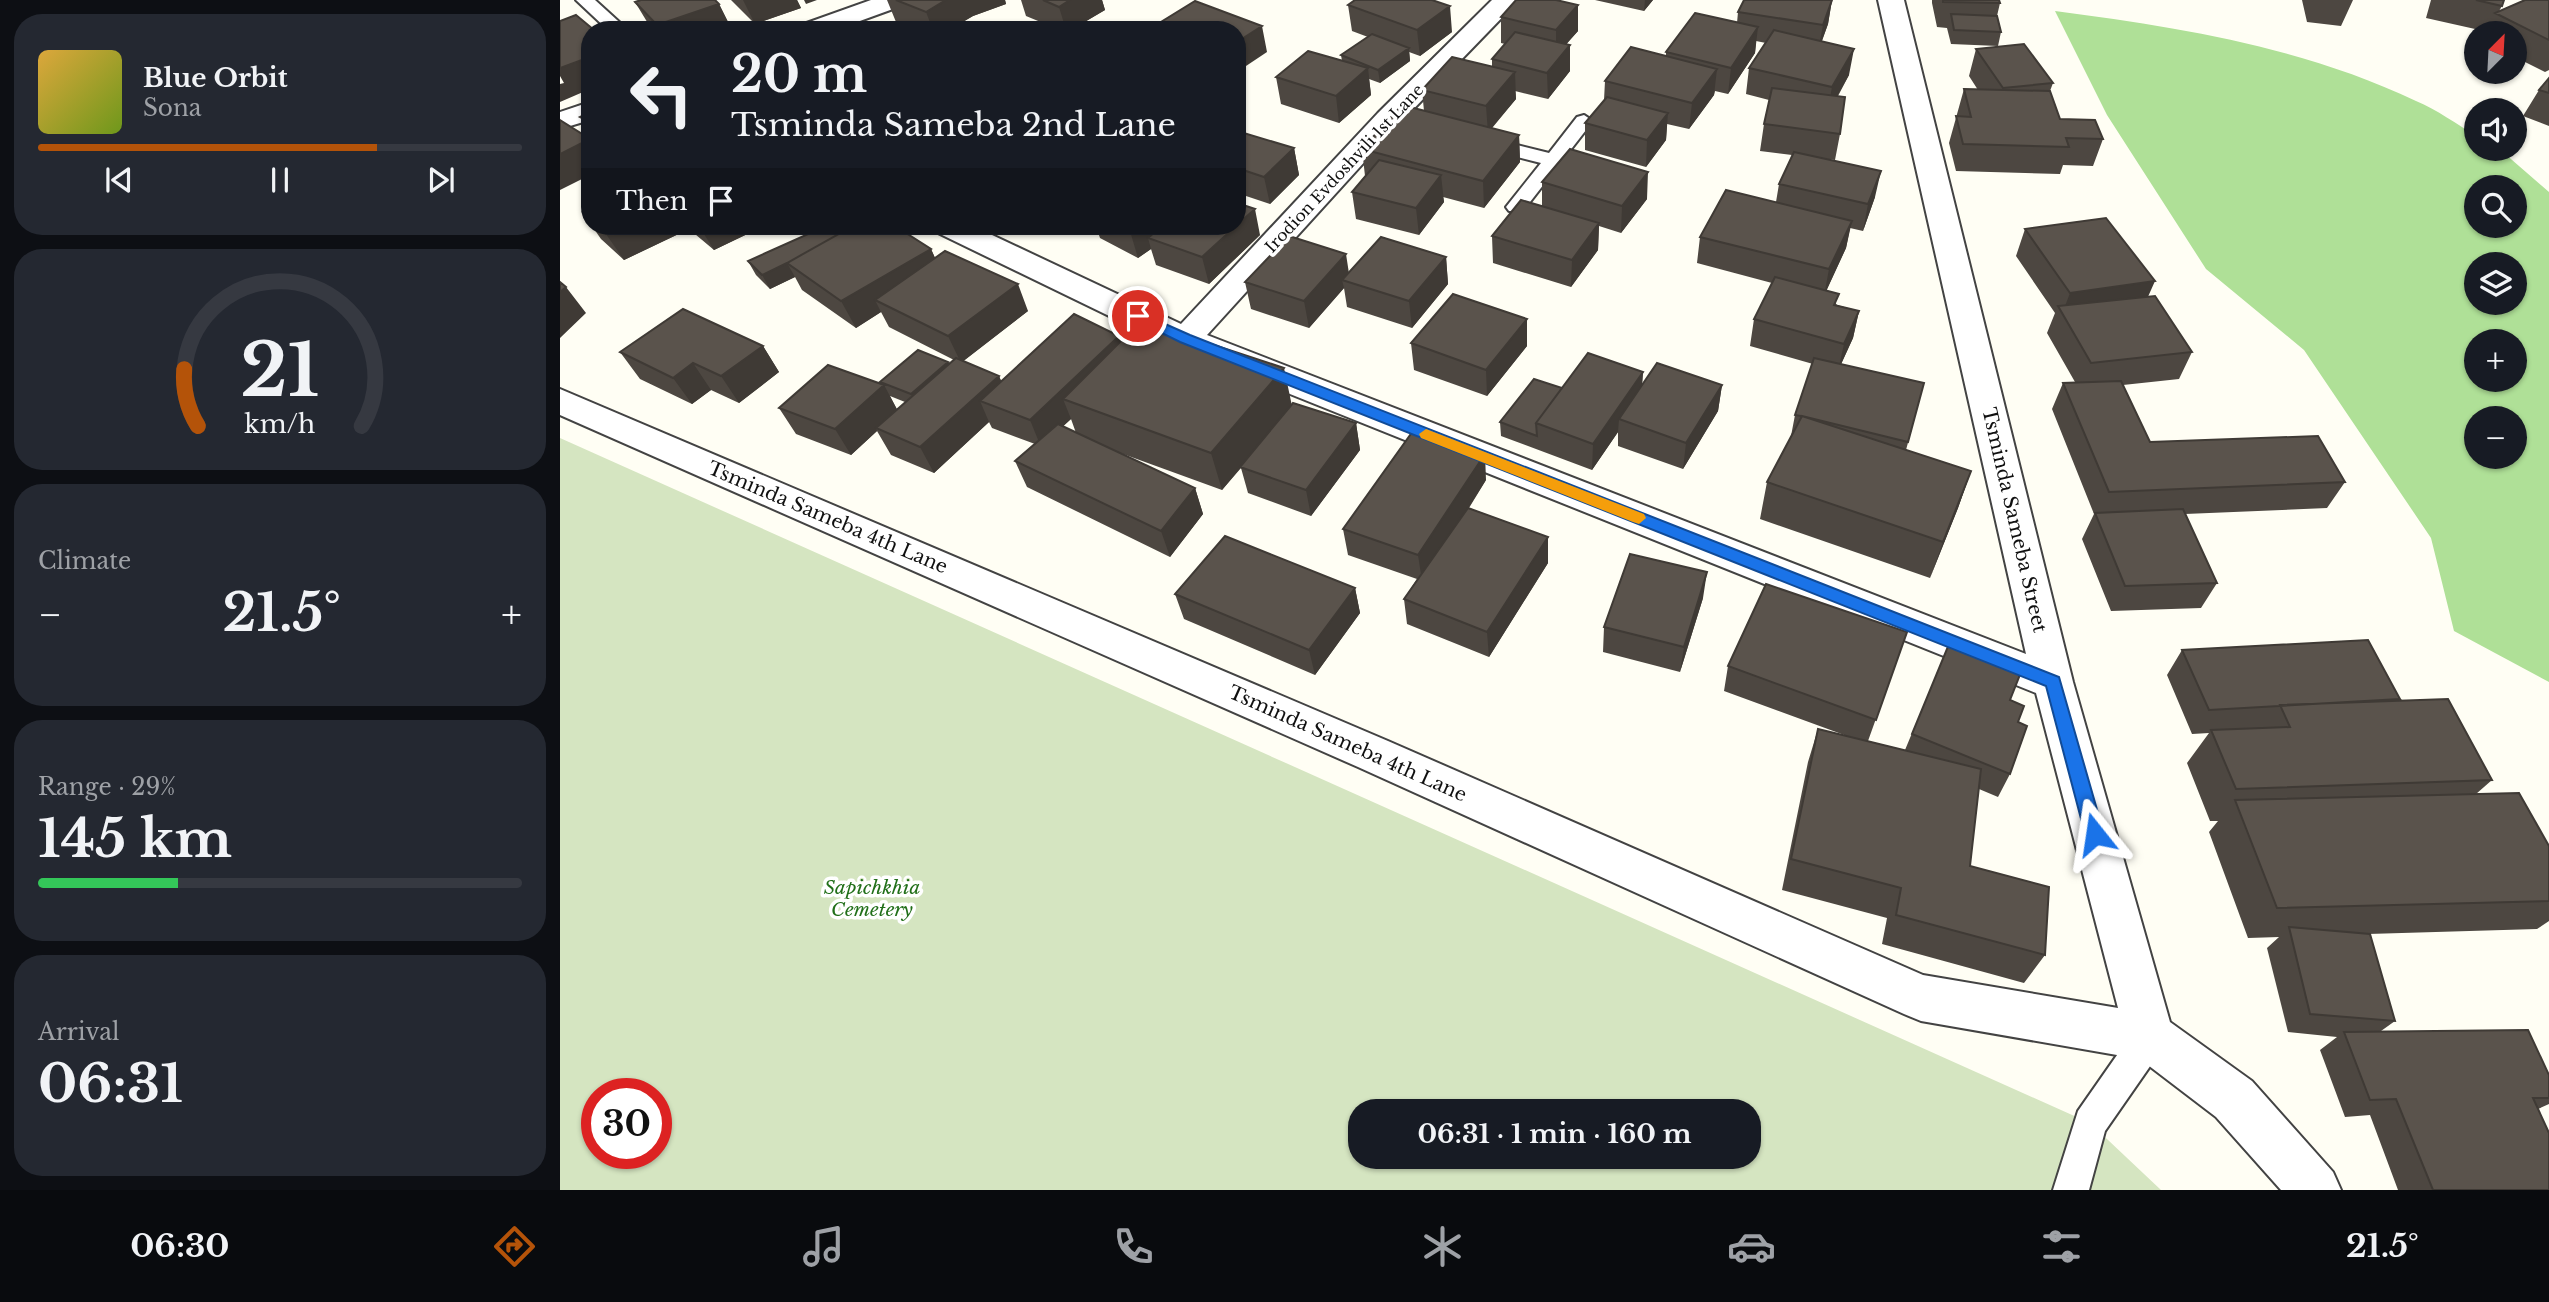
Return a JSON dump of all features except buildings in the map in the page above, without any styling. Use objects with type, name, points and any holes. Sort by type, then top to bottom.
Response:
[{"type":"street","points":[[836,21],[895,0]]},
{"type":"street","name":"Irodion Evdoshvili 1st Lane","points":[[1185,338],[1401,122],[1506,0]]},
{"type":"street","name":"Tsminda Sameba Street","points":[[1891,0],[2053,682],[2150,1037]]},
{"type":"street","points":[[560,121],[581,113]]},
{"type":"street","points":[[968,235],[1185,338],[2053,682]]},
{"type":"street","name":"Tsminda Sameba 4th Lane","points":[[560,401],[1373,754],[1921,998],[2150,1037]]},
{"type":"street","points":[[2150,1037],[2234,1099],[2315,1190]]},
{"type":"lane","points":[[585,0],[609,21]]},
{"type":"lane","points":[[1516,207],[1584,121]]},
{"type":"lane","points":[[1464,138],[1553,160]]},
{"type":"lane","points":[[2071,1190],[2090,1123],[2150,1037]]},
{"type":"green space","points":[[2055,11],[2147,24],[2239,42],[2329,66],[2373,82],[2432,109],[2464,129],[2464,161],[2513,161],[2549,192],[2549,682],[2454,631],[2431,538],[2304,350],[2206,269],[2107,115]]},
{"type":"green space","name":"Sapichkhia Cemetery","points":[[560,438],[2090,1123],[2161,1190],[560,1190]]},
{"type":"slow traffic","points":[[1426,434],[1639,518]]},
{"type":"route","points":[[1138,316],[1185,338],[2053,682],[2095,834]]}]
